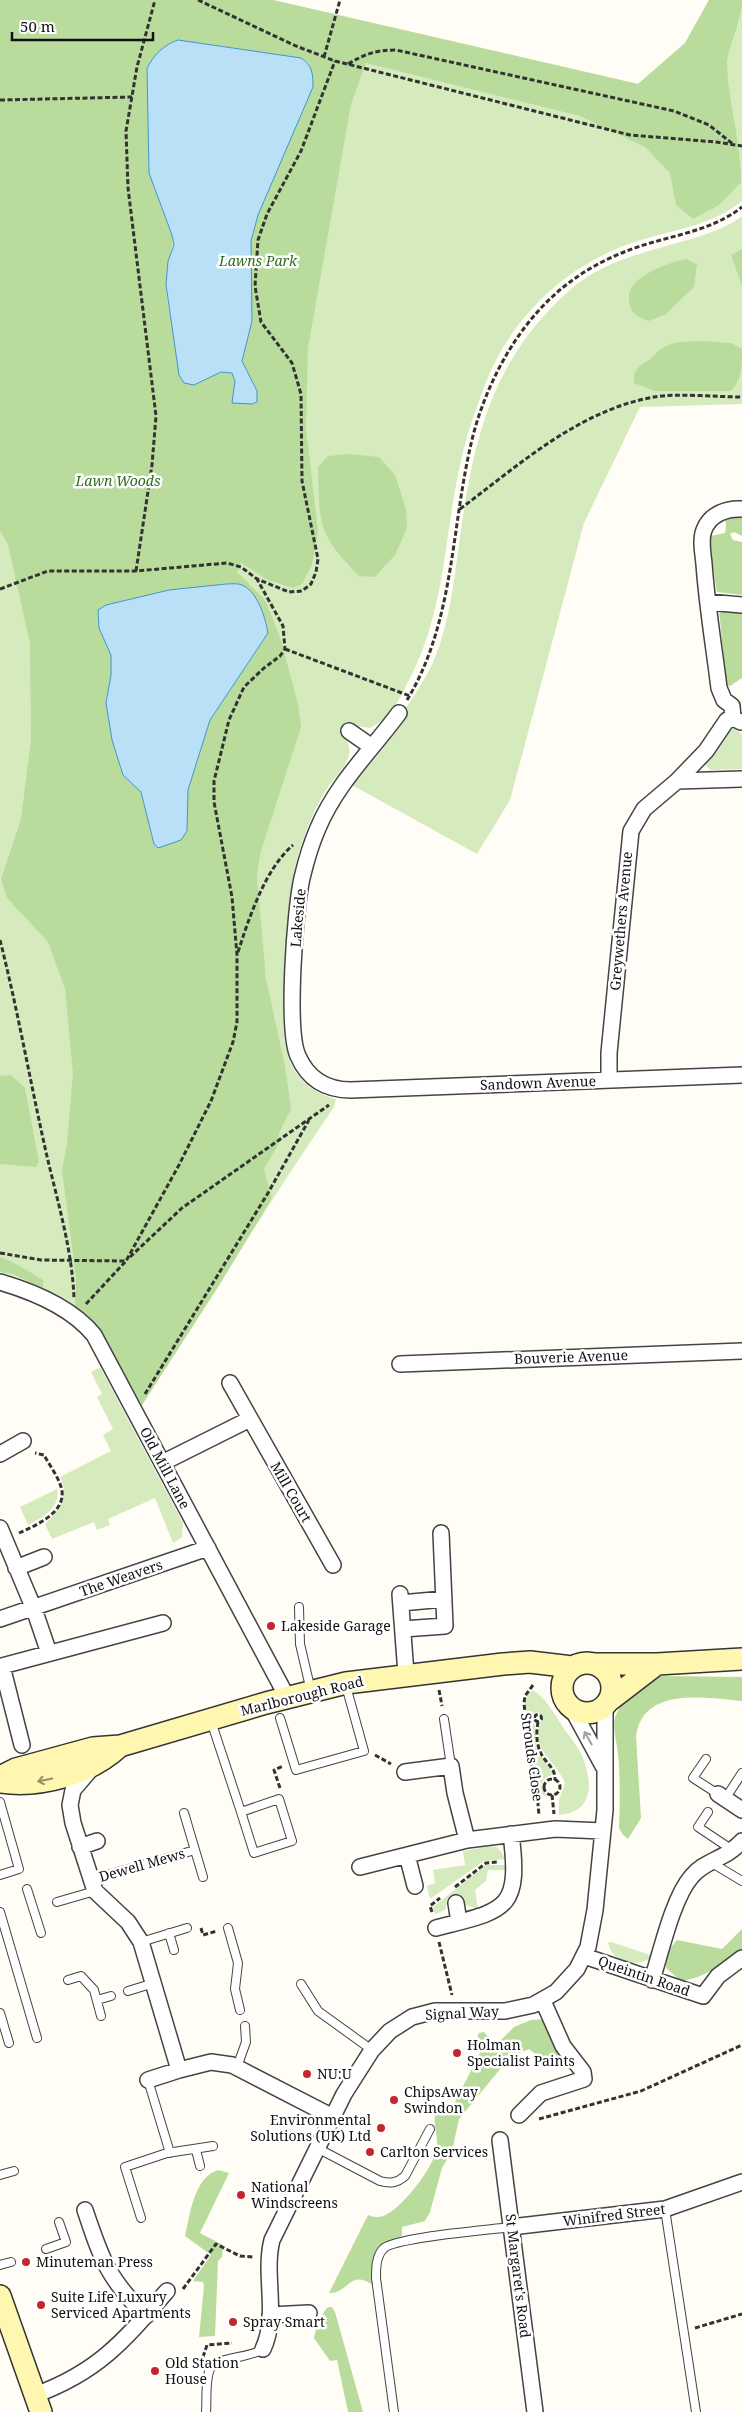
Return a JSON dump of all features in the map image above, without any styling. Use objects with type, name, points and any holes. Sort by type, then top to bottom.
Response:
[{"type":"main road","points":[[567,1702],[562,1681],[572,1667],[588,1662],[596,1664],[657,1664],[742,1659]]},
{"type":"main road","name":"Marlborough Road","points":[[0,1777],[16,1769],[93,1748],[120,1746],[287,1697],[346,1683],[406,1674],[530,1662],[572,1667]]},
{"type":"main road","points":[[518,1664],[543,1677],[577,1711],[592,1713],[657,1664]]},
{"type":"main road","points":[[596,1664],[609,1675],[612,1683],[607,1703]]},
{"type":"main road","name":"Marlborough Road","points":[[0,1782],[20,1784],[41,1782],[94,1766],[108,1758],[120,1746]]},
{"type":"main road","points":[[0,2296],[38,2404]]},
{"type":"street","name":"Greywethers Avenue","points":[[609,1080],[608,1053],[631,831],[644,809],[677,781],[706,751],[727,720],[737,712],[724,700],[719,688],[702,545],[704,529],[711,519],[720,512],[742,509]]},
{"type":"street","points":[[708,602],[742,605]]},
{"type":"street","name":"Lakeside","points":[[334,1089],[321,1084],[304,1067],[297,1054],[292,1022],[298,903],[308,854],[319,826],[341,786],[399,713]]},
{"type":"street","points":[[349,731],[372,747]]},
{"type":"street","points":[[677,781],[742,779]]},
{"type":"street","name":"Sandown Avenue","points":[[334,1089],[742,1075]]},
{"type":"street","name":"Old Mill Lane","points":[[0,1282],[28,1292],[75,1316],[87,1326],[101,1346],[287,1697]]},
{"type":"street","name":"Bouverie Avenue","points":[[400,1364],[742,1351]]},
{"type":"street","name":"Mill Court","points":[[230,1383],[333,1564]]},
{"type":"street","points":[[162,1463],[250,1419]]},
{"type":"street","points":[[0,1454],[23,1442]]},
{"type":"street","points":[[403,1629],[445,1626],[441,1533]]},
{"type":"street","points":[[2,1534],[34,1608],[49,1653]]},
{"type":"street","name":"The Weavers","points":[[0,1619],[208,1548]]},
{"type":"street","points":[[16,1568],[44,1557]]},
{"type":"street","points":[[406,1674],[401,1598],[444,1599]]},
{"type":"street","points":[[22,1745],[2,1666],[163,1624]]},
{"type":"street","points":[[567,1702],[605,1770]]},
{"type":"street","name":"Signal Way","points":[[263,2348],[269,2331],[269,2255],[274,2233],[355,2075],[372,2050],[390,2031],[412,2017],[422,2014],[452,2011],[505,2011],[522,2008],[542,2001],[568,1980],[584,1956],[593,1924],[603,1831],[605,1770],[603,1724],[607,1703]]},
{"type":"street","name":"Dewell Mews","points":[[94,1766],[76,1785],[71,1797],[71,1816],[93,1885],[128,1922],[141,1942],[179,2070]]},
{"type":"street","points":[[405,1772],[451,1766],[455,1793],[468,1840]]},
{"type":"street","points":[[722,1797],[742,1810]]},
{"type":"street","points":[[360,1867],[468,1840],[560,1829],[603,1831]]},
{"type":"street","points":[[436,1928],[494,1911],[509,1896],[514,1875],[511,1834]]},
{"type":"street","points":[[80,1847],[97,1842]]},
{"type":"street","points":[[652,1980],[685,1886],[700,1868],[738,1846]]},
{"type":"street","points":[[407,1855],[415,1886]]},
{"type":"street","points":[[456,1903],[460,1922]]},
{"type":"street","name":"Queintin Road","points":[[584,1956],[703,1996],[718,1976],[742,1958]]},
{"type":"street","points":[[525,2118],[540,2093],[584,2079],[583,2072],[560,2040],[542,2001]]},
{"type":"street","points":[[148,2080],[211,2062],[223,2062],[237,2067],[333,2117]]},
{"type":"street","name":"St Margaret's Road","points":[[500,2140],[535,2412]]},
{"type":"street","name":"Winifred Street","points":[[511,2227],[665,2209],[742,2182]]},
{"type":"street","points":[[85,2210],[102,2258],[114,2281],[146,2316]]},
{"type":"street","points":[[38,2404],[95,2366],[146,2316],[167,2291]]},
{"type":"street","points":[[270,2315],[309,2313]]},
{"type":"lane","points":[[299,1607],[300,1644],[311,1691]]},
{"type":"lane","points":[[280,1718],[296,1770],[364,1751],[346,1683]]},
{"type":"lane","points":[[211,1719],[254,1854],[292,1841],[279,1799],[241,1812]]},
{"type":"lane","points":[[444,1719],[451,1766]]},
{"type":"lane","points":[[706,1758],[693,1778],[722,1797],[742,1773]]},
{"type":"lane","points":[[0,1802],[19,1869],[0,1875]]},
{"type":"lane","points":[[708,1812],[698,1827],[738,1846]]},
{"type":"lane","name":"Dewell Mews","points":[[184,1813],[202,1877]]},
{"type":"lane","name":"Dewell Mews","points":[[57,1902],[93,1885],[195,1850]]},
{"type":"lane","points":[[712,1862],[742,1881]]},
{"type":"lane","points":[[27,1889],[37,1908],[41,1933]]},
{"type":"lane","points":[[0,1912],[37,2038]]},
{"type":"lane","points":[[141,1942],[186,1928]]},
{"type":"lane","points":[[228,1928],[238,1963],[234,1989],[240,2010]]},
{"type":"lane","points":[[169,1933],[174,1950]]},
{"type":"lane","points":[[68,1980],[81,1976],[94,1990],[101,2016]]},
{"type":"lane","points":[[128,1991],[154,1983]]},
{"type":"lane","points":[[301,1984],[318,2011],[372,2050]]},
{"type":"lane","points":[[97,2000],[111,1996]]},
{"type":"lane","points":[[0,2013],[9,2043]]},
{"type":"lane","points":[[237,2067],[246,2042],[245,2026]]},
{"type":"lane","points":[[148,2080],[170,2153]]},
{"type":"lane","points":[[317,2148],[380,2181],[390,2183],[400,2181],[405,2176],[430,2129]]},
{"type":"lane","points":[[141,2218],[125,2167],[170,2153],[213,2146]]},
{"type":"lane","points":[[196,2150],[200,2166]]},
{"type":"lane","points":[[0,2175],[14,2171]]},
{"type":"lane","points":[[665,2209],[696,2412]]},
{"type":"lane","points":[[46,2249],[66,2242],[59,2222]]},
{"type":"lane","points":[[394,2412],[376,2278],[377,2260],[383,2249],[390,2243],[413,2239],[511,2227]]},
{"type":"lane","points":[[0,2265],[10,2262]]},
{"type":"lane","points":[[206,2412],[209,2373],[212,2366],[218,2362],[251,2355],[263,2348]]},
{"type":"path","points":[[136,571],[152,465],[156,416],[128,188],[126,131],[137,67],[155,0]]},
{"type":"path","points":[[198,0],[335,61],[630,135],[742,146]]},
{"type":"path","points":[[324,57],[340,0]]},
{"type":"path","points":[[348,64],[365,53],[396,50],[674,111],[708,125],[735,145]]},
{"type":"path","points":[[0,589],[48,571],[136,571],[227,563],[241,567],[257,579],[289,592],[302,591],[311,584],[316,572],[318,558],[302,481],[301,394],[298,377],[292,363],[261,322],[255,286],[258,240],[267,214],[302,151],[335,61]]},
{"type":"path","points":[[0,100],[132,97]]},
{"type":"path","points":[[399,713],[427,662],[435,637],[444,601],[471,442],[482,408],[515,343],[551,299],[573,279],[596,265],[648,244],[696,231],[742,208]]},
{"type":"path","points":[[459,509],[553,439],[610,410],[655,397],[742,397]]},
{"type":"path","points":[[126,1261],[180,1165],[207,1109],[233,1042],[237,1022],[237,955],[232,897],[214,802],[214,780],[229,720],[244,687],[280,656],[285,649],[283,626],[257,579]]},
{"type":"path","points":[[285,649],[410,696]]},
{"type":"path","points":[[237,955],[252,909],[269,876],[290,847],[319,826]]},
{"type":"path","points":[[0,940],[23,1032],[40,1125],[71,1261],[75,1316]]},
{"type":"path","points":[[75,1316],[126,1261],[182,1208],[330,1104],[334,1089]]},
{"type":"path","points":[[132,1406],[140,1401],[310,1118]]},
{"type":"path","points":[[0,1253],[40,1260],[126,1261]]},
{"type":"path","points":[[2,1534],[39,1524],[49,1517],[60,1502],[62,1492],[60,1484],[44,1455],[23,1442]]},
{"type":"path","points":[[438,1685],[444,1719]]},
{"type":"path","name":"Strouds Close","points":[[534,1686],[525,1696],[524,1703],[529,1754],[537,1787],[541,1831]]},
{"type":"path","points":[[538,1722],[537,1744],[544,1758],[555,1771],[555,1780],[559,1784],[560,1790],[555,1794],[550,1794],[546,1791],[545,1784],[555,1780]]},
{"type":"path","points":[[186,1928],[199,1924],[203,1935],[228,1928]]},
{"type":"path","points":[[525,2118],[641,2091],[742,2045]]},
{"type":"path","points":[[167,2291],[175,2298],[216,2244],[244,2256],[269,2255]]},
{"type":"path","points":[[684,2331],[742,2314]]},
{"type":"green space","name":"Lawns Park","points":[[0,0],[273,0],[638,84],[685,43],[709,0],[742,0],[742,201],[731,209],[708,220],[618,248],[571,274],[530,311],[513,332],[487,380],[462,456],[437,601],[419,658],[399,699],[383,720],[370,728],[349,725],[343,734],[349,747],[347,760],[326,790],[317,807],[298,854],[294,872],[283,1015],[286,1046],[292,1067],[302,1080],[320,1094],[336,1099],[334,1107],[142,1405],[98,1329],[29,1281],[0,1272]]},
{"type":"green space","name":"Lawn Woods","points":[[0,0],[273,0],[638,84],[685,43],[709,0],[742,0],[740,18],[727,60],[741,182],[719,205],[693,219],[676,205],[670,173],[645,147],[580,116],[366,63],[351,104],[308,348],[306,428],[318,531],[312,565],[302,584],[293,588],[268,580],[241,563],[237,572],[265,600],[280,637],[298,704],[301,727],[260,854],[257,877],[266,979],[285,1066],[291,1109],[279,1133],[277,1147],[264,1169],[272,1198],[220,1284],[142,1405],[98,1330],[75,1309],[76,1278],[62,1170],[67,1144],[73,1073],[65,989],[48,942],[7,898],[1,879],[21,819],[31,740],[30,644],[8,544],[0,531]],"holes":[[[178,40],[301,58],[309,63],[279,166],[258,215],[251,241],[252,321],[242,361],[257,391],[233,403],[235,381],[233,373],[221,372],[194,385],[172,323],[167,297],[166,278],[172,247],[172,235],[149,173],[147,69],[150,61]],[[226,584],[242,585],[261,644],[210,720],[188,790],[187,831],[145,804],[141,792],[123,775],[120,768],[106,703],[111,675],[111,655],[99,628],[98,610],[106,605],[169,590]]]},
{"type":"green space","points":[[742,216],[742,404],[640,407],[584,523],[510,800],[477,854],[352,785],[379,754],[406,717],[402,714],[419,688],[439,648],[450,604],[471,471],[490,405],[503,375],[521,345],[543,317],[584,279],[614,263],[647,251],[709,233],[726,226]]},
{"type":"green space","points":[[742,249],[742,286],[731,255]]},
{"type":"green space","points":[[686,259],[697,264],[694,287],[666,314],[649,321],[635,314],[631,309],[629,301],[630,292],[634,285],[649,272]]},
{"type":"green space","points":[[703,341],[731,343],[742,349],[739,378],[730,391],[655,391],[634,383],[634,374],[637,369],[659,350],[671,344]]},
{"type":"green space","points":[[349,454],[379,457],[395,475],[406,509],[407,528],[395,555],[375,577],[359,576],[334,548],[322,522],[319,506],[318,467],[328,456]]},
{"type":"green space","points":[[742,515],[742,536],[734,532],[730,534],[733,540],[742,542],[742,595],[717,592],[709,544],[710,536],[725,533],[725,518]]},
{"type":"green space","points":[[719,609],[742,610],[742,678],[730,686],[726,685]]},
{"type":"green space","points":[[734,727],[742,735],[742,769],[710,770],[705,764],[705,760]]},
{"type":"green space","points":[[11,1075],[25,1088],[39,1162],[36,1167],[0,1164],[0,1076]]},
{"type":"green space","points":[[0,1257],[43,1280],[43,1289],[13,1274],[0,1272]]},
{"type":"green space","points":[[100,1367],[183,1523],[182,1537],[173,1543],[155,1498],[108,1519],[110,1525],[97,1530],[94,1522],[52,1539],[45,1524],[62,1503],[64,1491],[60,1477],[111,1451],[103,1435],[113,1429],[97,1397],[102,1394],[91,1372]]},
{"type":"green space","points":[[57,1489],[56,1502],[49,1512],[28,1525],[20,1507]]},
{"type":"green space","points":[[661,1676],[742,1677],[742,1701],[711,1698],[678,1699],[663,1702],[650,1709],[641,1720],[636,1736],[641,1818],[628,1839],[619,1828],[619,1775],[614,1726],[615,1718],[618,1710],[635,1691],[644,1683]]},
{"type":"green space","points":[[533,1690],[546,1701],[579,1749],[583,1758],[589,1787],[584,1803],[570,1813],[559,1815],[559,1800],[565,1783],[540,1746],[538,1738],[542,1718],[538,1712],[534,1713],[532,1719],[535,1724],[536,1747],[553,1774],[544,1779],[541,1785],[547,1798],[542,1794],[539,1796],[532,1763],[525,1702],[529,1693]]},
{"type":"green space","points":[[492,1846],[498,1848],[506,1859],[484,1861],[430,1899],[427,1886],[435,1883],[433,1870],[465,1865],[463,1851]]},
{"type":"green space","points":[[486,1865],[505,1865],[506,1870],[488,1870],[486,1881],[475,1890],[478,1909],[465,1905],[462,1896],[448,1898],[445,1910],[435,1914],[433,1907]]},
{"type":"green space","points":[[742,1929],[742,1951],[706,1973],[681,1981],[666,1968],[667,1952],[677,1940],[722,1949]]},
{"type":"green space","points":[[608,1942],[653,1956],[640,1962],[626,1962],[614,1955]]},
{"type":"green space","points":[[547,2019],[551,2039],[561,2057],[551,2067],[529,2049],[514,2055],[506,2062],[459,2119],[452,2151],[442,2168],[430,2212],[425,2221],[402,2227],[402,2236],[394,2239],[382,2248],[375,2261],[373,2285],[365,2281],[354,2280],[341,2290],[329,2293],[368,2215],[374,2217],[383,2216],[398,2206],[422,2179],[428,2169],[437,2146],[435,2115],[437,2109],[441,2104],[451,2110],[483,2047],[475,2043],[479,2033],[484,2032],[491,2040],[499,2042],[514,2027],[531,2020]]},
{"type":"green space","points":[[218,2170],[229,2173],[200,2233],[223,2245],[222,2257],[218,2261],[215,2336],[199,2337],[204,2286],[203,2282],[193,2281],[211,2255],[185,2236],[191,2208],[198,2188],[203,2180]]},
{"type":"green space","points":[[328,2307],[332,2307],[335,2312],[363,2412],[348,2412],[337,2360],[330,2361],[314,2338],[319,2321]]},
{"type":"water","points":[[178,40],[301,58],[308,64],[312,74],[313,87],[258,215],[251,241],[252,321],[242,361],[257,391],[257,402],[252,404],[232,403],[235,381],[232,373],[221,372],[194,385],[184,383],[179,375],[166,285],[168,261],[174,245],[149,173],[147,69],[160,51],[168,44]]},
{"type":"water","points":[[240,584],[248,588],[263,613],[268,633],[210,720],[188,790],[187,831],[181,840],[158,848],[154,844],[141,792],[123,775],[112,740],[106,703],[111,675],[111,655],[99,628],[98,610],[106,605],[169,590]]},
{"type":"place","name":"Lakeside Garage","points":[[271,1626]]},
{"type":"place","name":"Holman Specialist Paints","points":[[457,2053]]},
{"type":"place","name":"NU:U","points":[[307,2074]]},
{"type":"place","name":"ChipsAway Swindon","points":[[394,2100]]},
{"type":"place","name":"Environmental Solutions (UK) Ltd","points":[[381,2128]]},
{"type":"place","name":"Carlton Services","points":[[370,2152]]},
{"type":"place","name":"National Windscreens","points":[[241,2195]]},
{"type":"place","name":"Minuteman Press","points":[[26,2262]]},
{"type":"place","name":"Suite Life Luxury Serviced Apartments","points":[[41,2305]]},
{"type":"place","name":"Spray Smart","points":[[233,2322]]},
{"type":"place","name":"Old Station House","points":[[155,2371]]}]
